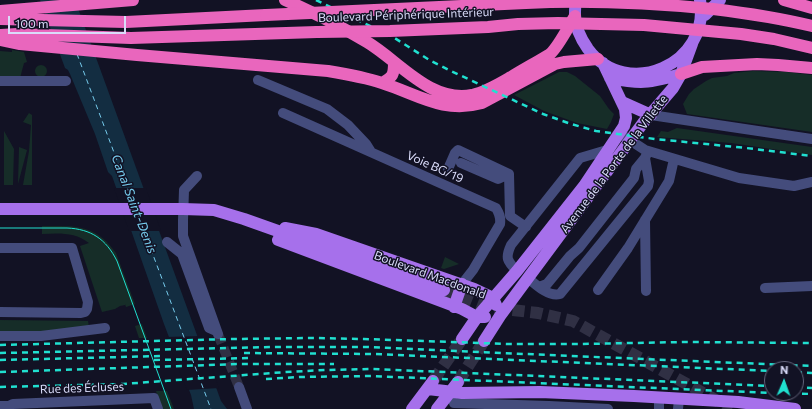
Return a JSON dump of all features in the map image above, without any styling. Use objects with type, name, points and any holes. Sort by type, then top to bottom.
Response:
[{"type":"highway","points":[[5,15],[133,0]]},
{"type":"highway","points":[[285,0],[324,18],[362,39],[436,91],[452,95],[466,96],[479,93],[498,84],[550,54],[558,45],[575,16]]},
{"type":"highway","points":[[784,0],[812,8]]},
{"type":"highway","points":[[5,15],[126,22],[526,3],[599,2],[685,6],[770,17],[812,26]]},
{"type":"highway","name":"Boulevard Périphérique Intérieur","points":[[0,35],[19,39],[131,38],[390,31],[488,27],[518,24],[602,23],[644,25],[741,34],[774,39],[812,48]]},
{"type":"highway","points":[[0,40],[19,39],[137,55],[321,70],[353,75],[382,83],[432,102],[449,106],[465,106],[487,101],[555,64],[564,62],[600,61]]},
{"type":"highway","points":[[382,83],[390,79],[394,74],[394,62]]},
{"type":"highway","points":[[680,74],[702,67],[757,64],[812,68]]},
{"type":"main road","points":[[576,0],[576,26],[584,44],[600,61],[621,72],[641,74],[661,69],[678,59],[692,44]]},
{"type":"main road","points":[[700,0],[701,18]]},
{"type":"main road","points":[[701,18],[720,0]]},
{"type":"main road","name":"Avenue de la Porte de la Villette","points":[[484,341],[500,316],[630,141],[673,88],[699,29],[701,18]]},
{"type":"main road","name":"Avenue de la Porte de la Villette","points":[[462,339],[477,317],[517,271],[584,186],[624,126],[626,114],[622,102],[600,61]]},
{"type":"main road","points":[[610,78],[623,81],[641,82],[662,79],[680,74]]},
{"type":"main road","points":[[622,102],[650,115]]},
{"type":"main road","name":"Boulevard Macdonald","points":[[0,209],[214,210],[244,219],[444,290]]},
{"type":"main road","name":"Boulevard Macdonald","points":[[244,219],[316,234],[462,284],[493,298],[500,316],[477,317],[464,310],[267,236],[244,219]]},
{"type":"main road","points":[[517,271],[528,278]]},
{"type":"main road","points":[[454,307],[462,284]]},
{"type":"main road","points":[[438,409],[452,397],[458,382]]},
{"type":"main road","points":[[412,409],[430,385],[452,397],[473,393],[540,392],[659,404],[795,409]]},
{"type":"street","points":[[258,80],[327,109],[348,125],[366,144],[371,152]]},
{"type":"street","points":[[0,81],[66,81]]},
{"type":"street","name":"Voie BG/19","points":[[283,113],[496,208],[500,214],[500,224],[473,270],[462,284]]},
{"type":"street","points":[[650,115],[812,139]]},
{"type":"street","points":[[619,133],[647,155],[674,159],[739,178],[794,186],[812,182]]},
{"type":"street","points":[[448,169],[455,153],[458,150],[509,174]]},
{"type":"street","name":"Avenue de la Porte de la Villette","points":[[517,271],[510,264],[507,258],[511,245],[580,158],[607,150]]},
{"type":"street","points":[[539,287],[547,284],[570,256],[579,248],[634,178],[636,169],[647,155]]},
{"type":"street","name":"Avenue de la Porte de la Villette","points":[[528,278],[547,292],[557,295],[560,294],[648,186],[647,155]]},
{"type":"street","points":[[598,290],[628,248],[669,181],[674,159]]},
{"type":"street","points":[[461,164],[498,179],[509,174]]},
{"type":"street","points":[[509,174],[510,216],[526,227]]},
{"type":"street","points":[[168,242],[182,254],[209,328],[218,333],[183,236],[184,190],[197,176]]},
{"type":"street","points":[[645,220],[646,291]]},
{"type":"street","points":[[0,248],[72,248],[88,302],[87,309],[85,312],[81,313],[0,312]]},
{"type":"street","points":[[765,288],[812,286]]},
{"type":"street","points":[[0,336],[41,336],[105,328]]},
{"type":"street","points":[[239,387],[247,409]]},
{"type":"street","points":[[452,397],[608,409]]},
{"type":"street","name":"Rue des Écluses","points":[[0,406],[9,406],[13,404],[100,405],[154,398],[158,409]]},
{"type":"green space","points":[[12,50],[24,52],[27,62],[24,63],[20,78],[0,77],[0,51],[12,52]]},
{"type":"green space","points":[[43,65],[46,66],[46,76],[39,77],[36,76],[35,69],[36,66]]},
{"type":"green space","points":[[753,71],[787,72],[812,75],[812,132],[687,114],[683,104],[694,89],[706,81],[712,78],[727,76],[734,73]]},
{"type":"green space","points":[[559,72],[567,72],[575,76],[600,96],[614,114],[607,129],[577,123],[544,111],[514,95]]},
{"type":"green space","points":[[29,113],[32,115],[32,185],[23,185],[29,151],[31,125],[23,122]]},
{"type":"green space","points":[[677,128],[812,147],[812,155],[731,143],[657,137],[661,131],[668,132]]},
{"type":"green space","points":[[4,131],[14,149],[13,185],[4,185]]},
{"type":"green space","points":[[19,147],[27,150],[18,184]]},
{"type":"green space","points":[[42,226],[83,228],[100,236],[116,253],[135,304],[126,307],[125,304],[115,309],[102,312],[80,246],[89,243],[84,239],[72,235],[42,234]]},
{"type":"green space","points":[[445,257],[459,264],[444,269],[441,268]]},
{"type":"green space","points":[[0,320],[88,321],[90,332],[0,333]]},
{"type":"green space","points":[[142,324],[147,338],[139,338],[135,326]]},
{"type":"green space","points":[[156,391],[167,391],[174,409],[162,409]]},
{"type":"water","name":"Canal Saint-Denis","points":[[40,0],[75,0],[221,401],[227,409],[194,409],[191,395],[164,324],[112,176],[108,172],[95,134],[70,74],[65,68]]},
{"type":"pier","points":[[114,188],[146,188],[161,231],[129,231]]},
{"type":"pier","points":[[201,336],[219,388],[187,390],[166,337]]},
{"type":"ferry route","points":[[77,54],[133,203]]},
{"type":"ferry route","points":[[138,215],[211,409]]},
{"type":"tunnel","points":[[444,290],[487,307],[538,313],[573,321],[732,409]]},
{"type":"tunnel","points":[[218,334],[239,387]]},
{"type":"tunnel","points":[[433,381],[462,339]]},
{"type":"tunnel","points":[[458,382],[484,341]]},
{"type":"tram line","points":[[0,228],[76,229],[90,233],[103,241],[113,253],[117,261],[171,409]]},
{"type":"railway","points":[[316,0],[393,37],[431,61],[451,71],[543,114],[571,124],[596,131],[655,139],[812,156]]},
{"type":"railway","points":[[0,345],[313,338],[509,344],[685,342],[812,343]]},
{"type":"railway","points":[[0,353],[275,347],[368,347],[812,366]]},
{"type":"railway","points":[[244,353],[374,354],[764,371]]},
{"type":"railway","points":[[0,360],[162,356]]},
{"type":"railway","points":[[154,360],[250,358]]},
{"type":"railway","points":[[0,372],[240,364],[334,364]]},
{"type":"railway","points":[[0,387],[123,384],[286,372],[373,369],[764,386]]},
{"type":"railway","points":[[804,372],[812,373]]},
{"type":"railway","points":[[266,379],[371,376],[764,393]]},
{"type":"railway","points":[[804,388],[812,388]]},
{"type":"railway","points":[[804,394],[812,394]]}]
